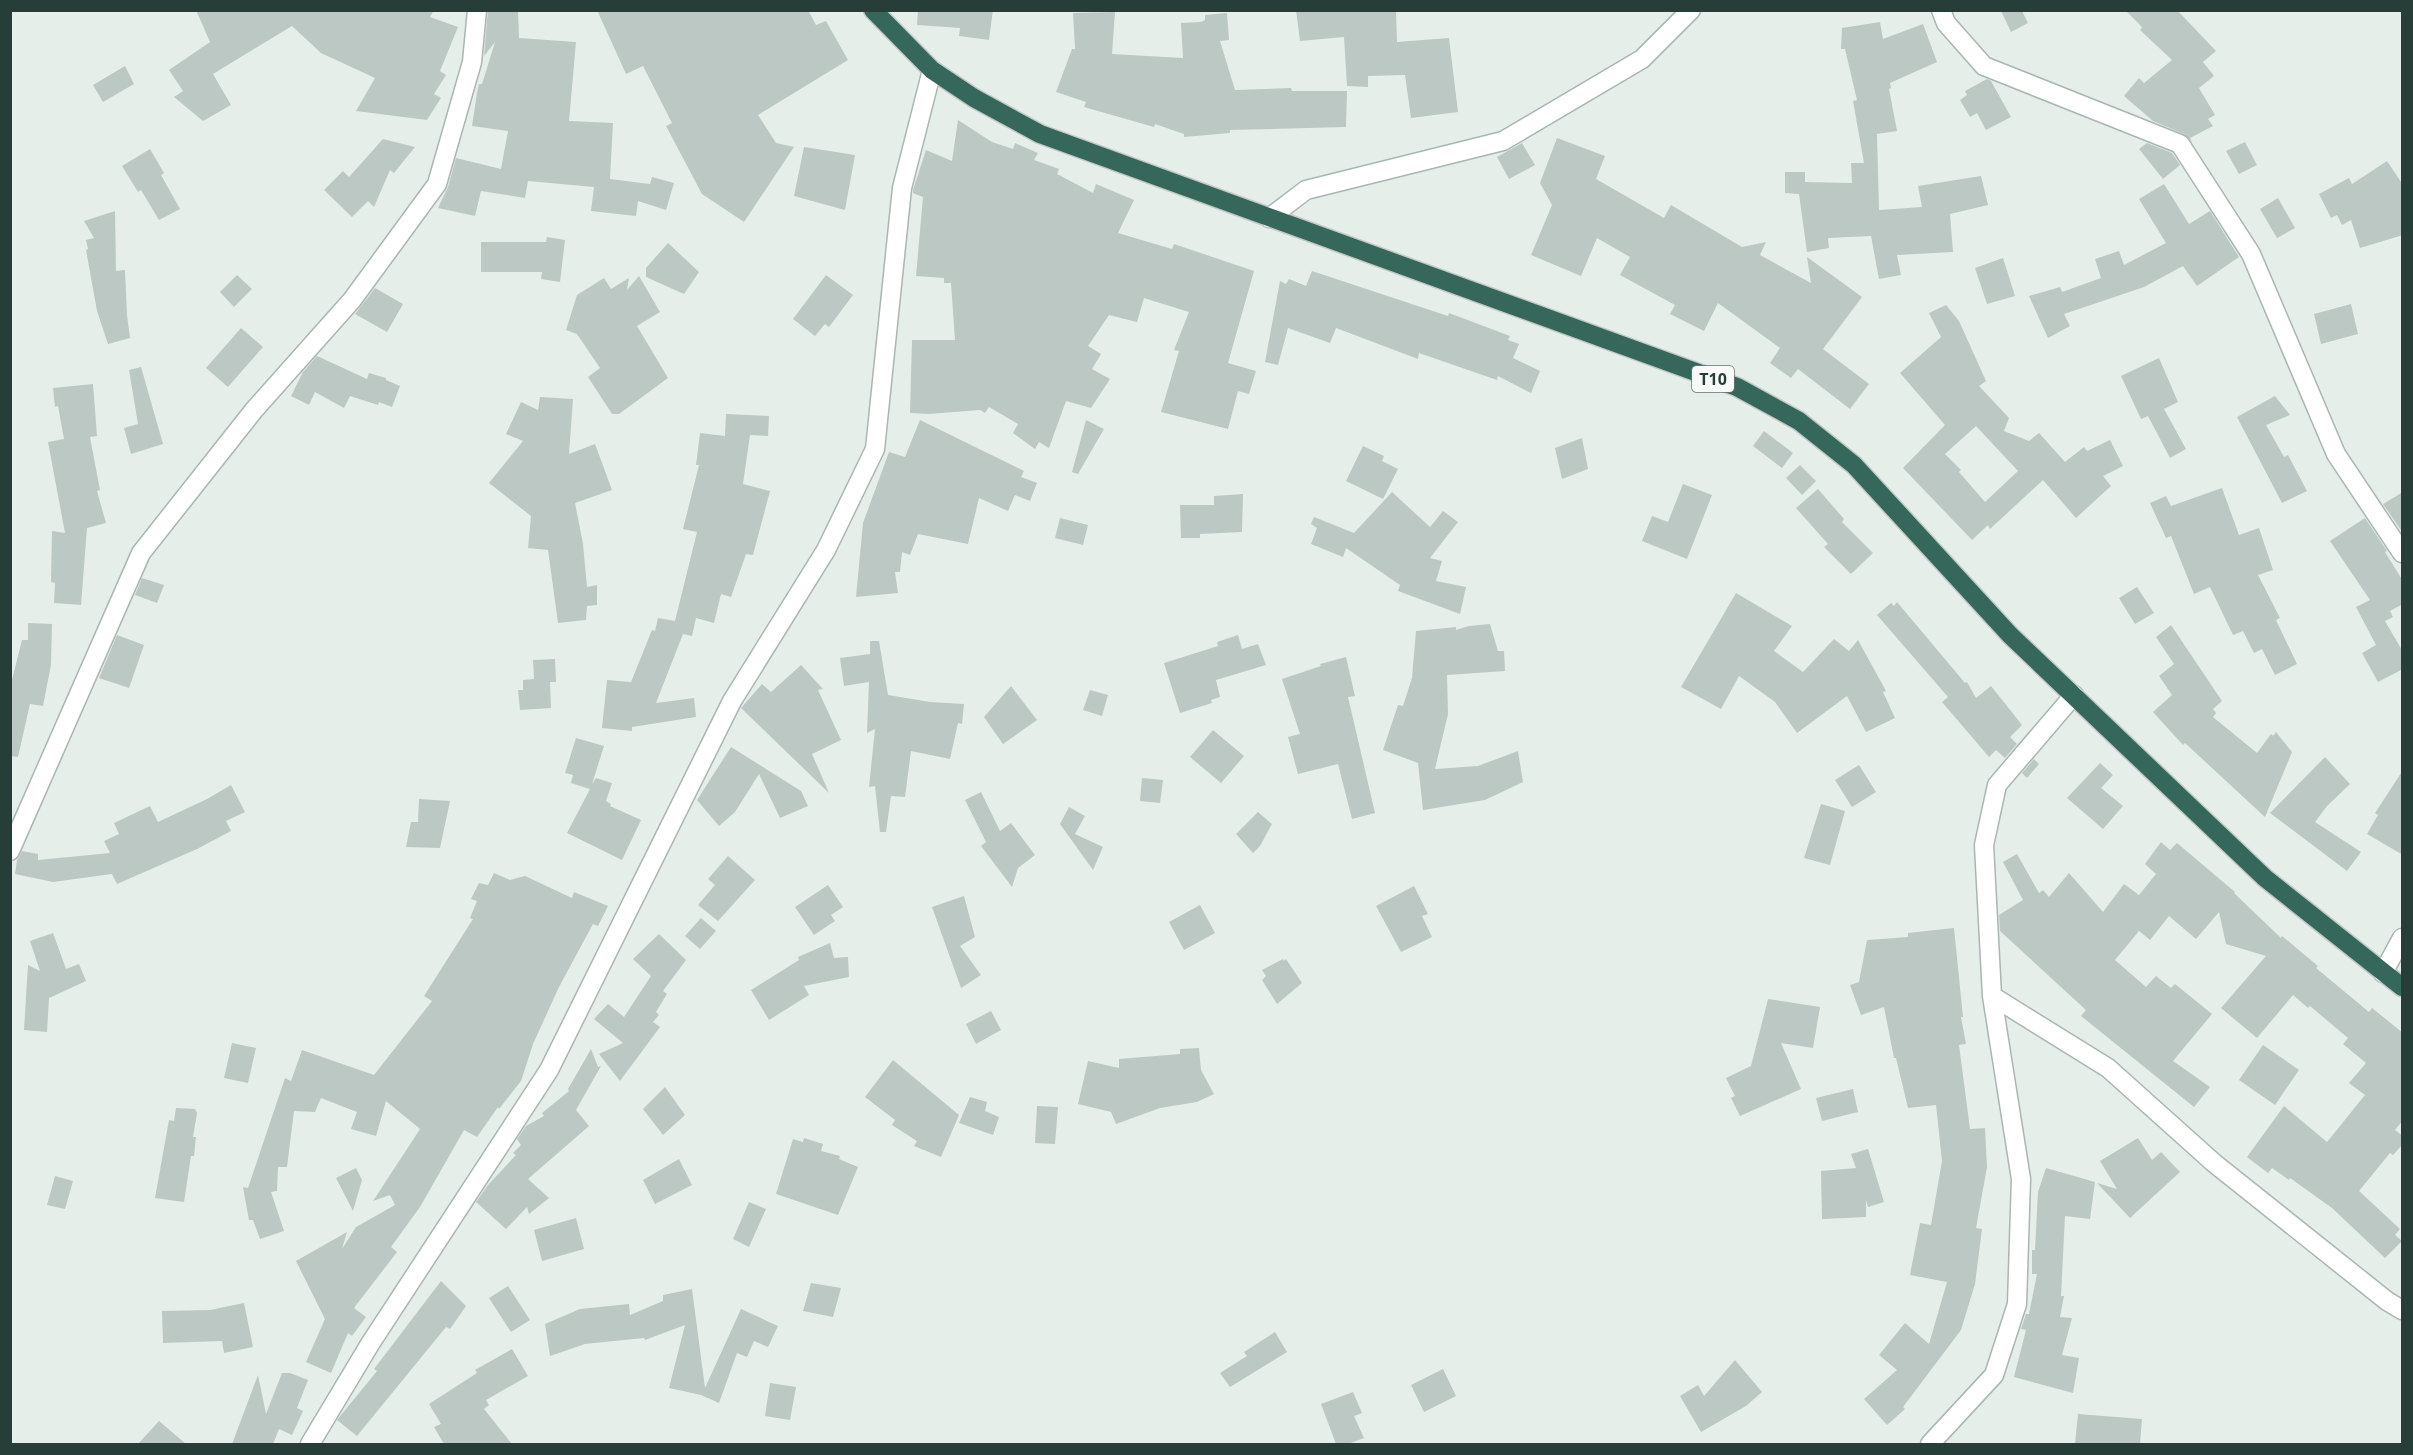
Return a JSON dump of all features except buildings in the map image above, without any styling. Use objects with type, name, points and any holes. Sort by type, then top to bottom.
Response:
[{"type":"highway","name":"T10","points":[[873,10],[932,70],[974,98],[1040,134],[1737,387],[1799,421],[1854,465],[1981,604],[2265,878],[2403,987]]},
{"type":"street","points":[[10,851],[141,553],[255,410],[352,300],[437,184],[472,62],[477,10]]},
{"type":"street","points":[[1269,218],[1306,190],[1503,141],[1642,58],[1691,10]]},
{"type":"street","points":[[1941,10],[1946,23],[1984,66],[2180,144],[2251,254],[2336,454],[2403,553]]},
{"type":"street","points":[[310,1444],[369,1344],[549,1070],[732,701],[826,550],[875,449],[902,188],[932,70]]},
{"type":"street","points":[[1930,1444],[1994,1375],[2017,1304],[2021,1179],[1992,996],[1984,845],[1997,785],[2074,695]]},
{"type":"street","points":[[2383,973],[2403,938]]},
{"type":"street","points":[[1992,996],[2108,1068],[2214,1163],[2387,1301],[2403,1310]]}]
